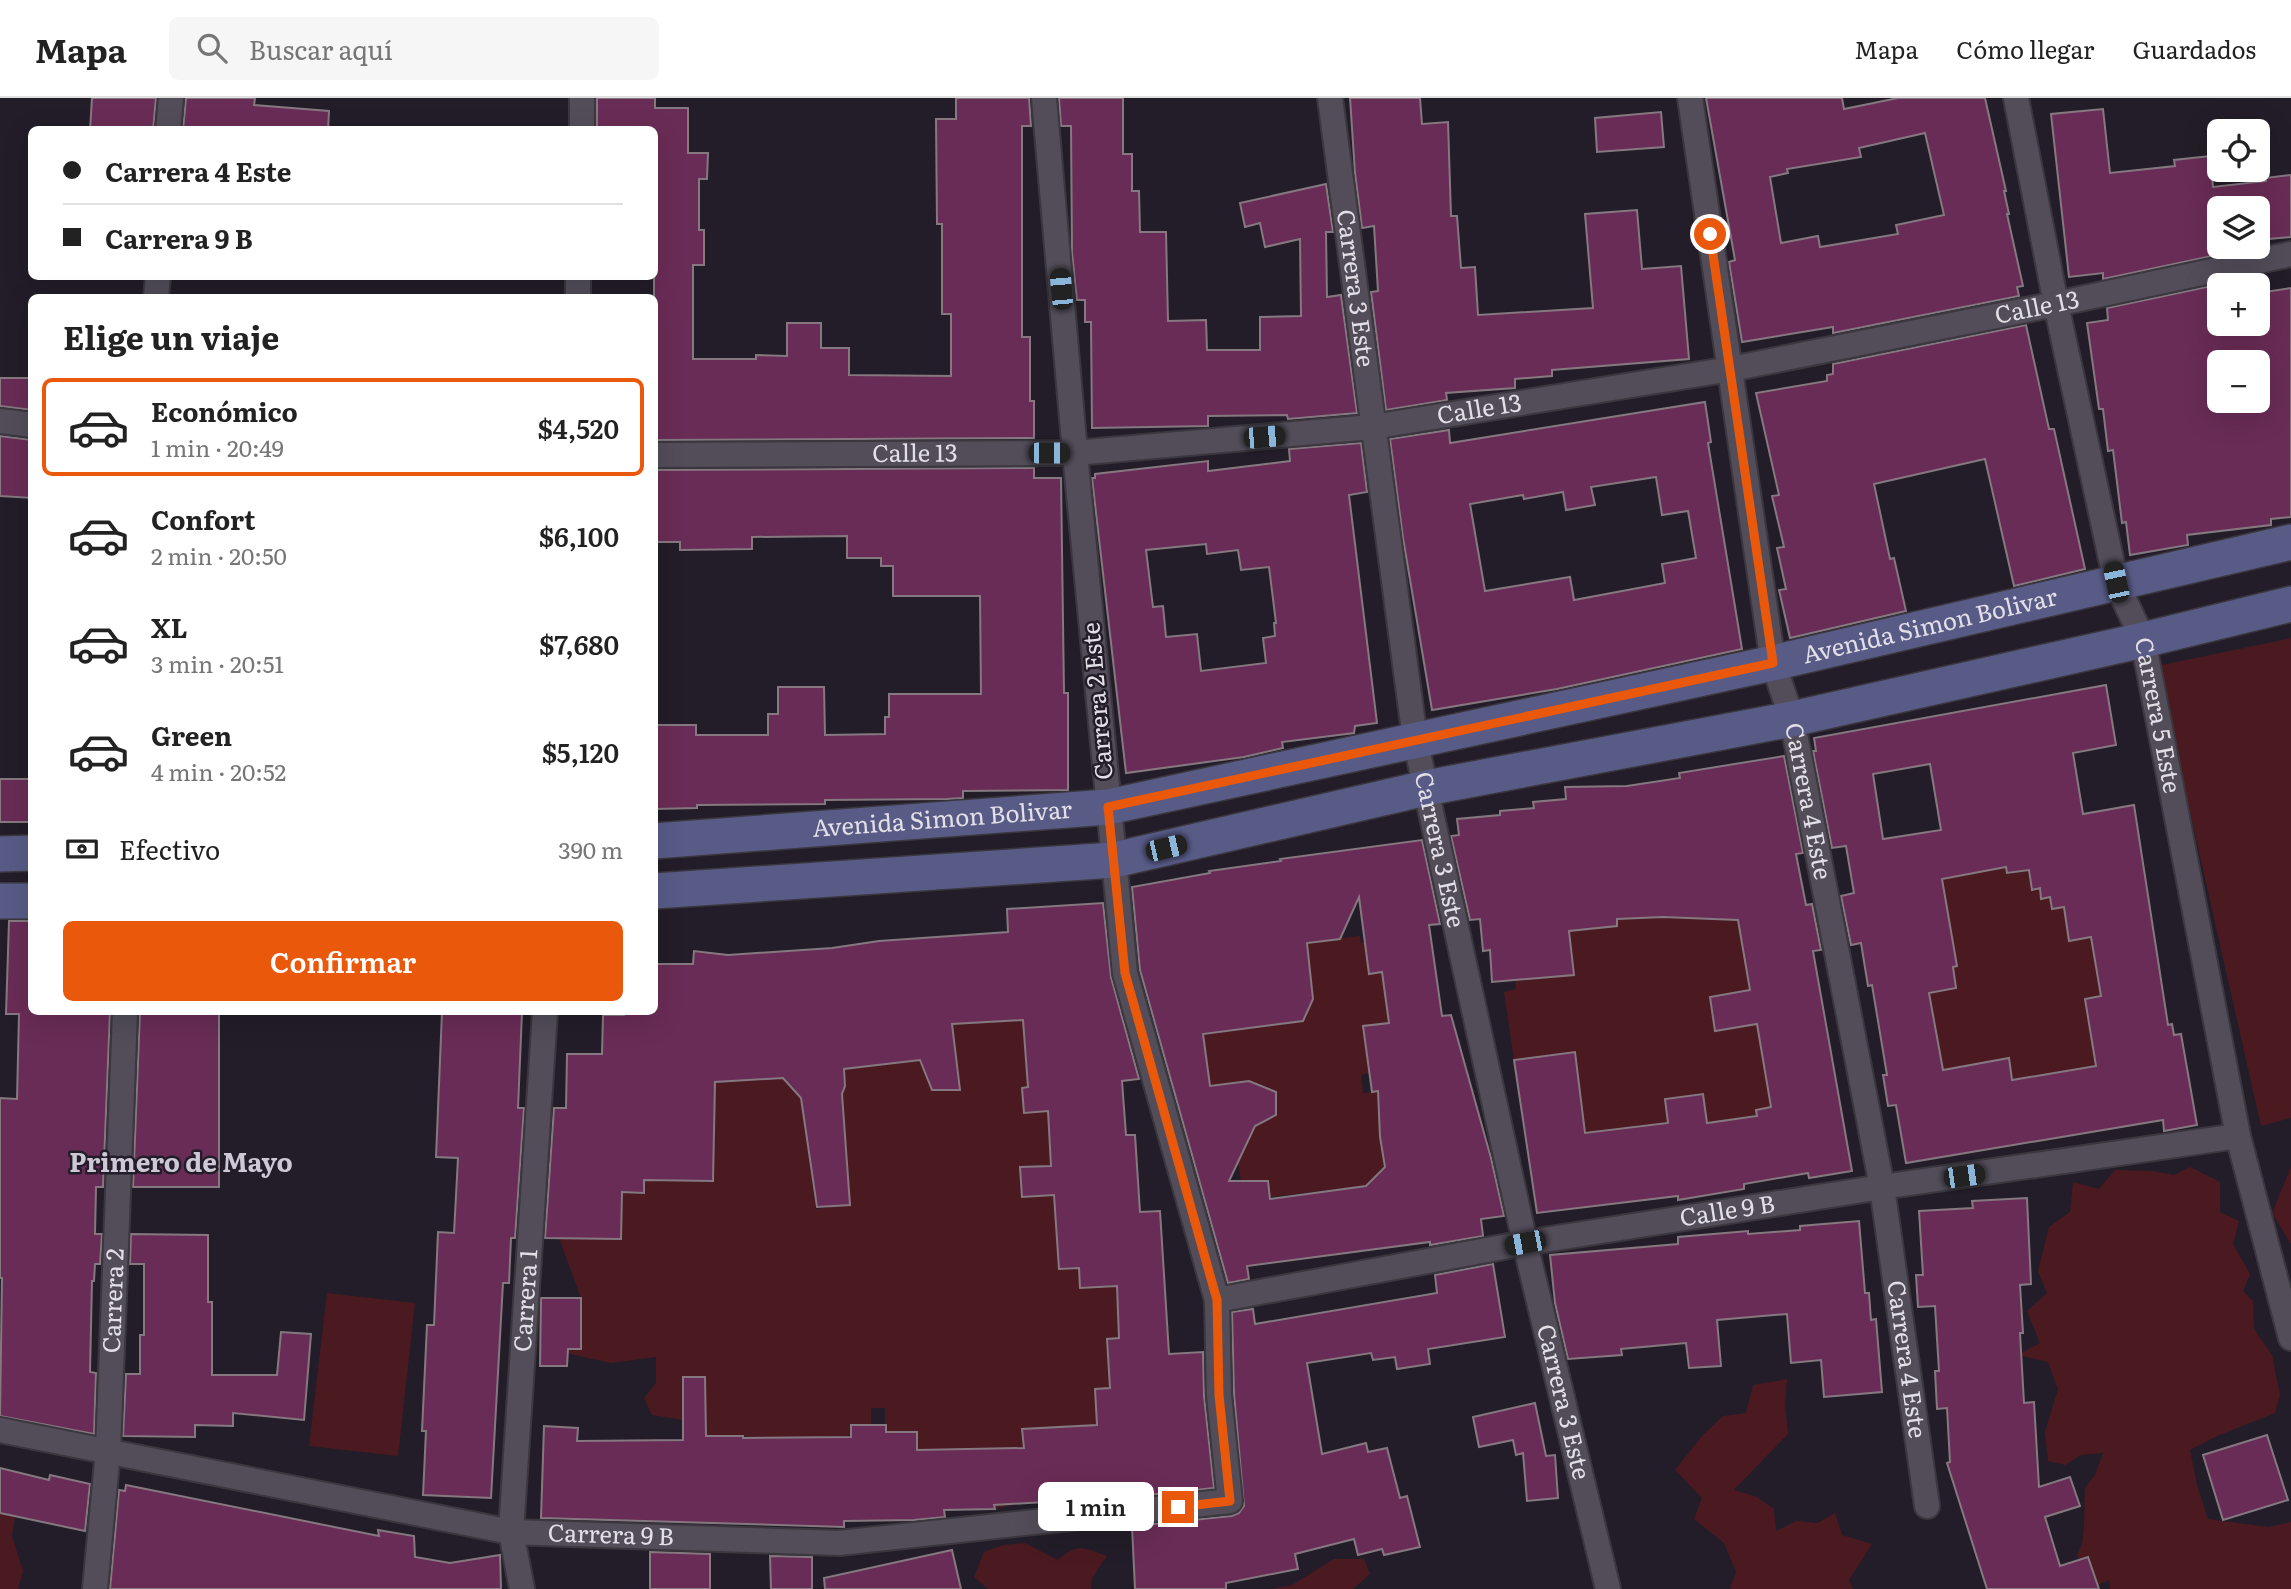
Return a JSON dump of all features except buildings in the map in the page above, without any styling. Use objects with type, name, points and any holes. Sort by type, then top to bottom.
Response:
[{"type":"main road","name":"Avenida Simon Bolivar","points":[[658,841],[1108,807],[1773,663],[2291,542]]},
{"type":"main road","points":[[658,891],[1114,860],[1426,788],[1792,719],[2291,604]]},
{"type":"main road","points":[[0,854],[28,853]]},
{"type":"main road","points":[[0,901],[28,901]]},
{"type":"street","points":[[169,126],[171,98]]},
{"type":"street","points":[[582,98],[582,126]]},
{"type":"street","name":"Carrera 2 Este","points":[[1044,98],[1125,973],[1217,1300],[1219,1395],[1230,1501]]},
{"type":"street","name":"Carrera 3 Este","points":[[1330,98],[1415,739],[1525,1243],[1608,1589]]},
{"type":"street","name":"Carrera 4 Este","points":[[1690,98],[1773,663],[1792,719],[1882,1188],[1927,1506]]},
{"type":"street","name":"Carrera 5 Este","points":[[2015,98],[2116,582],[2143,640],[2238,1136],[2291,1338]]},
{"type":"street","name":"Calle 13","points":[[658,454],[1075,453],[1372,427],[1731,369],[2291,254]]},
{"type":"street","points":[[0,421],[28,424]]},
{"type":"street","name":"Carrera 2","points":[[95,1589],[108,1451],[125,1015]]},
{"type":"street","name":"Carrera 1","points":[[522,1589],[511,1532],[545,1015]]},
{"type":"street","name":"Calle 9 B","points":[[1217,1300],[1525,1243],[2238,1136]]},
{"type":"street","name":"Carrera 9 B","points":[[0,1430],[511,1532],[839,1543],[1230,1501]]},
{"type":"shaded area","points":[[2291,638],[2291,1118],[2261,1126],[2157,666]]},
{"type":"shaded area","points":[[2026,812],[2007,873],[2029,870],[2032,889],[2040,888],[2042,899],[2050,897],[2064,907],[2069,941],[2091,937],[2101,996],[2086,999],[2097,1066],[2013,1080],[2009,1059],[1947,1097],[1929,993],[1956,988],[1953,967],[1957,966],[1949,918],[1926,881]]},
{"type":"shaded area","points":[[1303,904],[1333,939],[1360,936],[1361,943],[1365,942],[1369,974],[1406,969],[1389,1023],[1363,1026],[1369,1073],[1361,1075],[1363,1093],[1378,1091],[1388,1183],[1270,1197],[1241,1181],[1238,1163],[1255,1126],[1276,1115],[1276,1092],[1249,1081],[1198,1088],[1203,1034],[1303,1021],[1313,999]]},
{"type":"shaded area","points":[[1663,917],[1738,920],[1759,988],[1710,998],[1715,1031],[1757,1024],[1764,1064],[1780,1062],[1788,1104],[1756,1110],[1768,1180],[1736,1119],[1716,1122],[1719,1143],[1709,1144],[1703,1094],[1666,1099],[1670,1140],[1585,1133],[1583,1119],[1570,1120],[1514,1060],[1504,992],[1516,989],[1515,980],[1573,975],[1569,931],[1617,926],[1617,919]]},
{"type":"shaded area","points":[[1023,1020],[1028,1087],[1022,1088],[1024,1112],[1054,1111],[1056,1140],[1050,1147],[1051,1166],[1020,1167],[1022,1197],[1054,1195],[1079,1268],[1080,1288],[1116,1286],[1118,1317],[1133,1317],[1111,1388],[1095,1389],[1103,1459],[1023,1429],[1023,1502],[995,1509],[994,1449],[917,1450],[917,1432],[885,1432],[885,1408],[871,1408],[871,1425],[851,1425],[844,1455],[810,1438],[706,1436],[705,1412],[683,1412],[683,1420],[652,1415],[644,1398],[656,1383],[656,1357],[611,1363],[547,1349],[581,1349],[581,1298],[559,1238],[621,1239],[622,1192],[644,1192],[644,1150],[689,1181],[713,1181],[715,1054],[783,1078],[801,1098],[816,1209],[850,1204],[842,1094],[844,1069],[920,1060],[932,1090],[960,1090],[952,1024]]},
{"type":"shaded area","points":[[2190,1167],[2220,1182],[2220,1212],[2239,1221],[2233,1244],[2250,1274],[2243,1291],[2253,1301],[2254,1329],[2272,1355],[2280,1395],[2275,1413],[2190,1450],[2197,1485],[2208,1519],[2268,1527],[2291,1522],[2291,1589],[2110,1589],[2109,1580],[2098,1585],[2077,1555],[2084,1527],[2085,1488],[2095,1475],[2103,1453],[2081,1455],[2065,1465],[2048,1461],[2045,1432],[2058,1389],[2048,1362],[2018,1355],[2040,1343],[2027,1311],[2047,1293],[2038,1271],[2049,1227],[2070,1212],[2073,1182],[2099,1189],[2115,1170],[2153,1171],[2174,1175]]},
{"type":"shaded area","points":[[2291,1167],[2291,1244],[2272,1213]]},
{"type":"shaded area","points":[[327,1293],[415,1303],[398,1456],[309,1446]]},
{"type":"shaded area","points":[[1787,1379],[1785,1405],[1788,1434],[1734,1490],[1757,1497],[1774,1509],[1776,1531],[1796,1521],[1818,1523],[1835,1513],[1842,1535],[1872,1544],[1849,1580],[1853,1589],[1730,1589],[1736,1572],[1724,1543],[1694,1519],[1702,1498],[1675,1470],[1703,1435],[1723,1416],[1746,1413],[1753,1385]]},
{"type":"shaded area","points":[[0,1513],[15,1517],[12,1536],[23,1571],[18,1589],[0,1589]]},
{"type":"shaded area","points":[[1025,1543],[1058,1560],[1081,1548],[1107,1556],[1092,1578],[1091,1589],[988,1589],[974,1577],[984,1552],[1003,1545]]},
{"type":"shaded area","points":[[1334,1559],[1364,1559],[1370,1574],[1353,1589],[1271,1589],[1292,1585]]},
{"type":"district","name":"Primero de Mayo","points":[[181,1163]]},
{"type":"route","points":[[1178,1507],[1230,1501],[1219,1395],[1217,1300],[1125,973],[1108,807],[1773,663],[1710,234]]}]
